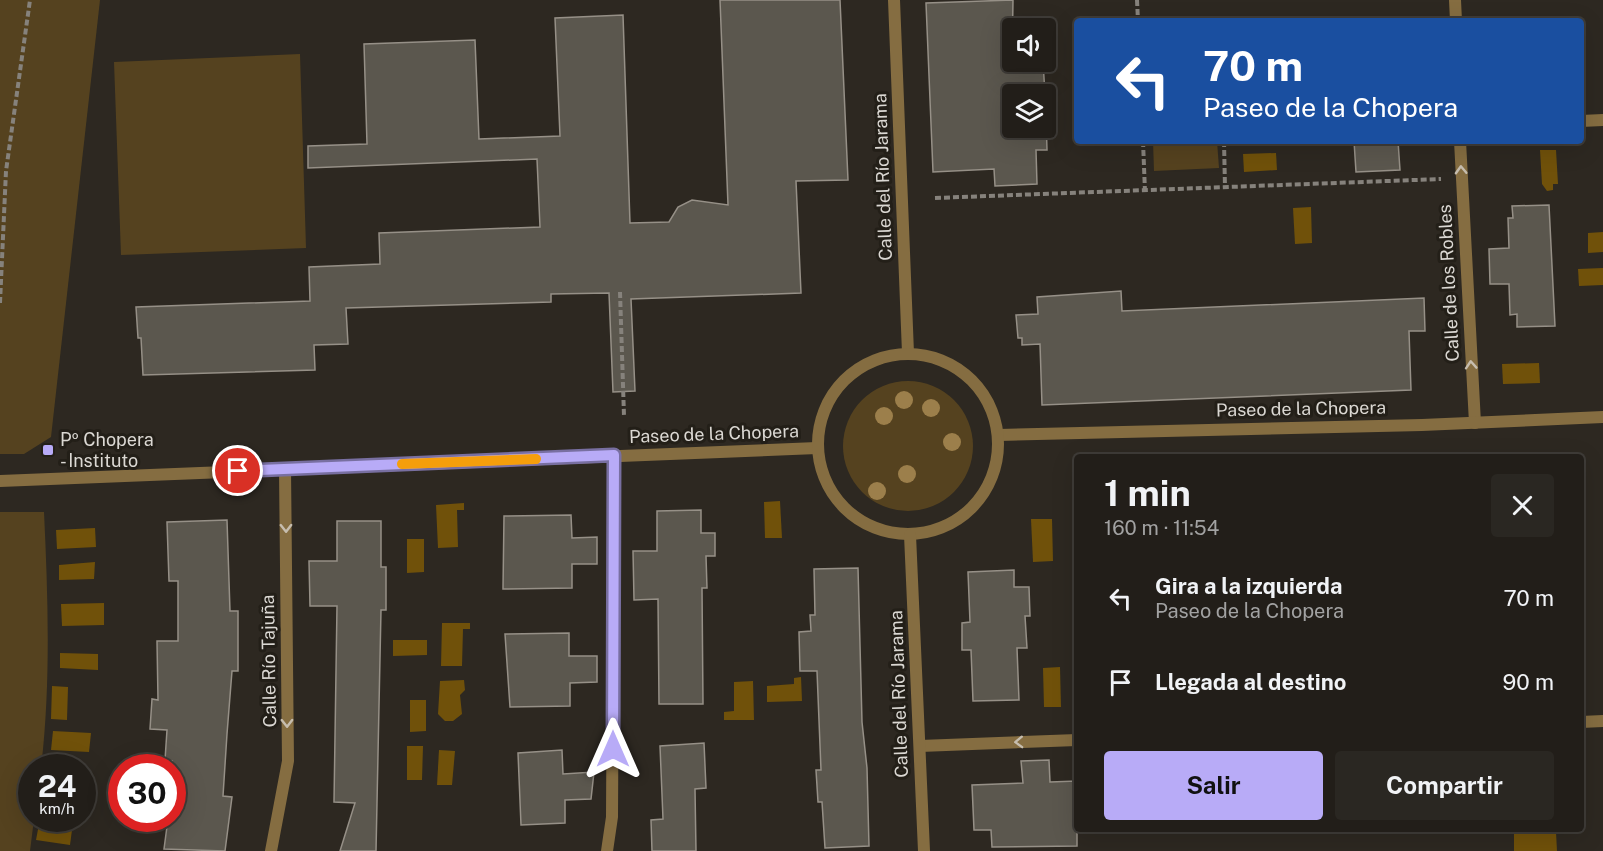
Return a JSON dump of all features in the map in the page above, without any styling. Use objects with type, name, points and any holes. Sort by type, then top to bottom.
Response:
[{"type":"street","name":"Calle del Río Jarama","points":[[894,0],[908,352]]},
{"type":"street","points":[[1455,0],[1456,18]]},
{"type":"street","points":[[1584,121],[1603,120]]},
{"type":"street","name":"Calle de los Robles","points":[[1460,144],[1475,423]]},
{"type":"street","points":[[908,352],[941,358],[970,376],[990,403],[999,435],[997,465],[986,493],[966,514],[940,529],[910,535],[883,531],[857,519],[844,506],[823,475],[817,448],[820,419],[833,392],[853,371],[879,357],[908,352]]},
{"type":"street","name":"Paseo de la Chopera","points":[[999,435],[1475,423],[1603,417]]},
{"type":"street","name":"Paseo de la Chopera","points":[[0,481],[817,448]]},
{"type":"street","points":[[607,851],[612,817],[614,455]]},
{"type":"street","name":"Calle Río Tajuña","points":[[271,851],[288,761],[285,469]]},
{"type":"street","name":"Calle del Río Jarama","points":[[910,535],[924,851]]},
{"type":"street","points":[[1584,722],[1603,722]]},
{"type":"street","points":[[920,746],[1074,740]]},
{"type":"path","points":[[0,303],[6,171],[30,0]]},
{"type":"path","points":[[1137,0],[1138,18]]},
{"type":"path","points":[[1143,144],[1145,192]]},
{"type":"path","points":[[1224,144],[1225,188]]},
{"type":"path","points":[[935,198],[1145,192],[1442,179]]},
{"type":"path","points":[[620,292],[624,416]]},
{"type":"shaded area","points":[[0,0],[100,0],[51,437],[24,454],[0,454]]},
{"type":"shaded area","points":[[300,54],[306,248],[121,255],[114,62]]},
{"type":"shaded area","points":[[1153,144],[1217,144],[1219,168],[1154,171]]},
{"type":"shaded area","points":[[1540,150],[1556,150],[1558,184],[1553,184],[1553,190],[1547,191],[1542,184]]},
{"type":"shaded area","points":[[1276,153],[1277,170],[1244,172],[1243,154]]},
{"type":"shaded area","points":[[1311,207],[1312,243],[1295,244],[1293,208]]},
{"type":"shaded area","points":[[1603,232],[1603,252],[1588,253],[1588,233]]},
{"type":"shaded area","points":[[1603,268],[1603,285],[1579,286],[1578,269]]},
{"type":"shaded area","points":[[1539,363],[1540,383],[1503,384],[1502,364]]},
{"type":"shaded area","points":[[908,381],[933,386],[954,400],[968,421],[973,446],[968,471],[954,492],[933,506],[908,511],[883,506],[862,492],[848,471],[843,446],[848,421],[862,400],[883,386]]},
{"type":"shaded area","points":[[780,501],[782,538],[765,538],[764,502]]},
{"type":"shaded area","points":[[464,503],[464,510],[457,510],[458,547],[438,548],[436,505]]},
{"type":"shaded area","points":[[0,512],[44,512],[47,672],[42,754],[18,754],[18,832],[32,832],[30,851],[0,851]]},
{"type":"shaded area","points":[[1031,519],[1052,519],[1053,561],[1033,562]]},
{"type":"shaded area","points":[[95,528],[96,547],[57,549],[56,530]]},
{"type":"shaded area","points":[[407,539],[424,539],[424,572],[407,573]]},
{"type":"shaded area","points":[[95,562],[94,579],[59,580],[59,565]]},
{"type":"shaded area","points":[[104,603],[104,625],[62,626],[61,604]]},
{"type":"shaded area","points":[[442,623],[470,623],[470,629],[463,629],[462,666],[441,666]]},
{"type":"shaded area","points":[[393,640],[427,640],[427,655],[393,656]]},
{"type":"shaded area","points":[[60,653],[98,654],[98,670],[60,668]]},
{"type":"shaded area","points":[[1060,667],[1061,707],[1044,707],[1043,668]]},
{"type":"shaded area","points":[[801,677],[802,701],[767,702],[767,686],[794,684],[794,678]]},
{"type":"shaded area","points":[[464,680],[465,690],[460,695],[462,714],[453,721],[445,721],[438,714],[440,681]]},
{"type":"shaded area","points":[[753,681],[754,720],[724,720],[724,712],[734,711],[734,682]]},
{"type":"shaded area","points":[[52,686],[68,687],[67,720],[51,719]]},
{"type":"shaded area","points":[[410,700],[426,700],[426,731],[410,732]]},
{"type":"shaded area","points":[[53,731],[91,733],[89,752],[51,750]]},
{"type":"shaded area","points":[[407,746],[423,746],[422,780],[407,780]]},
{"type":"shaded area","points":[[439,750],[455,751],[452,785],[437,785]]},
{"type":"shaded area","points":[[38,832],[72,832],[70,845],[36,840]]},
{"type":"shaded area","points":[[1556,832],[1557,851],[1514,851],[1514,833]]},
{"type":"building","points":[[720,0],[840,0],[848,180],[796,181],[801,293],[631,299],[635,391],[613,392],[609,293],[551,294],[551,302],[346,308],[348,344],[314,345],[315,370],[143,375],[136,307],[310,301],[309,267],[380,264],[379,233],[540,227],[537,159],[308,168],[308,146],[367,144],[364,44],[475,40],[479,139],[560,136],[555,18],[623,15],[630,223],[669,222],[678,207],[692,200],[728,205]]},
{"type":"building","points":[[1013,0],[1013,18],[1002,18],[1002,72],[1044,72],[1044,84],[1002,84],[1002,138],[1047,138],[1047,150],[1036,150],[1037,184],[995,186],[994,169],[933,172],[926,3]]},
{"type":"building","points":[[1354,144],[1398,144],[1400,170],[1356,172]]},
{"type":"building","points":[[1549,205],[1555,326],[1517,327],[1517,314],[1510,315],[1509,284],[1490,284],[1489,249],[1509,248],[1508,218],[1513,218],[1512,206]]},
{"type":"building","points":[[1121,291],[1122,311],[1424,298],[1425,331],[1409,331],[1411,390],[1042,405],[1040,344],[1022,345],[1022,338],[1018,338],[1016,315],[1038,314],[1037,297]]},
{"type":"building","points":[[701,510],[701,533],[715,533],[715,556],[706,556],[707,588],[702,588],[703,704],[659,704],[658,599],[634,600],[633,551],[657,551],[657,511]]},
{"type":"building","points":[[571,515],[572,538],[597,537],[597,564],[572,564],[572,588],[503,589],[504,516]]},
{"type":"building","points":[[227,520],[230,611],[238,611],[238,671],[232,671],[227,734],[223,796],[232,797],[225,851],[164,849],[166,832],[186,832],[186,754],[165,754],[167,730],[150,729],[152,699],[158,700],[157,641],[178,641],[178,581],[169,581],[167,522]]},
{"type":"building","points":[[337,521],[381,521],[381,567],[386,567],[386,610],[381,610],[376,851],[340,851],[355,803],[334,802],[337,606],[310,606],[309,561],[337,561]]},
{"type":"building","points":[[858,568],[862,722],[867,768],[869,846],[825,848],[822,802],[818,802],[816,770],[821,770],[817,671],[800,671],[799,632],[811,631],[810,615],[815,615],[814,569]]},
{"type":"building","points":[[1014,570],[1014,587],[1029,587],[1030,616],[1025,616],[1027,648],[1017,648],[1019,700],[973,701],[971,650],[962,650],[962,623],[970,622],[968,572]]},
{"type":"building","points":[[569,633],[569,656],[597,656],[597,682],[570,683],[570,706],[510,707],[505,634]]},
{"type":"building","points":[[704,743],[706,788],[695,789],[696,851],[652,851],[651,820],[663,819],[660,746]]},
{"type":"building","points":[[562,750],[563,774],[594,772],[591,799],[565,800],[565,823],[521,825],[518,753]]},
{"type":"building","points":[[1049,760],[1050,782],[1074,781],[1074,832],[1077,832],[1077,846],[992,847],[991,830],[974,830],[972,785],[1023,783],[1021,761]]},
{"type":"slow traffic","points":[[402,464],[536,459]]},
{"type":"place","name":"Pº Chopera - Instituto","points":[[48,450]]},
{"type":"route","points":[[238,471],[614,455],[613,749]]}]
